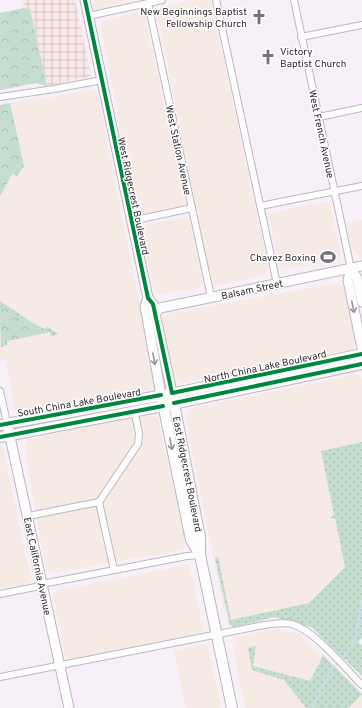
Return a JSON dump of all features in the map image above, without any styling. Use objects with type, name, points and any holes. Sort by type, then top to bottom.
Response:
[{"type":"main road","name":"North China Lake Boulevard","points":[[172,393],[362,354]]},
{"type":"main road","points":[[279,382],[284,376],[311,370],[318,363]]},
{"type":"main road","name":"North China Lake Boulevard","points":[[174,403],[362,364]]},
{"type":"main road","name":"South China Lake Boulevard","points":[[4,424],[172,393]]},
{"type":"main road","name":"East Ridgecrest Boulevard","points":[[172,393],[200,538],[200,555],[232,708]]},
{"type":"main road","name":"West Ridgecrest Boulevard","points":[[161,395],[163,406]]},
{"type":"main road","name":"South China Lake Boulevard","points":[[5,436],[174,403]]},
{"type":"main road","name":"East Ridgecrest Boulevard","points":[[163,406],[191,540],[200,555]]},
{"type":"street","name":"West Ridgecrest Boulevard","points":[[85,0],[148,298],[153,304],[172,393]]},
{"type":"street","points":[[88,16],[162,0]]},
{"type":"street","points":[[216,0],[276,284]]},
{"type":"street","name":"West French Avenue","points":[[294,0],[350,269],[348,280],[362,348]]},
{"type":"street","name":"West Station Avenue","points":[[148,3],[211,298]]},
{"type":"street","points":[[301,37],[362,25]]},
{"type":"street","points":[[0,98],[54,90],[102,80]]},
{"type":"street","points":[[319,117],[362,108]]},
{"type":"street","points":[[260,206],[362,186]]},
{"type":"street","points":[[131,221],[192,208]]},
{"type":"street","name":"Balsam Street","points":[[147,322],[160,308],[362,266]]},
{"type":"street","name":"West French Avenue","points":[[350,269],[357,278],[362,302]]},
{"type":"street","name":"West Ridgecrest Boulevard","points":[[148,298],[144,306],[161,395]]},
{"type":"street","points":[[0,391],[4,424]]},
{"type":"street","points":[[28,516],[99,502],[138,444],[139,433],[134,410]]},
{"type":"street","name":"East California Avenue","points":[[4,424],[5,436],[28,516],[69,708]]},
{"type":"street","points":[[99,502],[114,570]]},
{"type":"street","points":[[0,594],[35,587],[42,584],[187,556],[200,555]]},
{"type":"street","points":[[0,677],[280,623],[293,625],[305,630],[321,643],[362,685]]},
{"type":"shaded area","points":[[23,0],[75,0],[91,76],[47,86],[30,9],[24,8]]},
{"type":"shaded area","points":[[93,0],[133,0],[95,9]]},
{"type":"shaded area","points":[[191,0],[211,0],[268,267],[265,275],[214,286],[211,281],[157,13],[159,8]]},
{"type":"shaded area","points":[[139,11],[145,15],[185,203],[181,207],[139,215],[135,209],[101,26],[102,22]]},
{"type":"shaded area","points":[[95,89],[97,90],[143,321],[154,386],[152,389],[22,414],[16,413],[6,365],[10,359],[0,361],[0,105],[28,99],[46,98]]},
{"type":"shaded area","points":[[325,202],[330,205],[341,253],[338,259],[283,270],[278,265],[269,216],[273,212]]},
{"type":"shaded area","points":[[184,217],[190,220],[202,282],[199,288],[160,294],[154,290],[141,230],[147,224]]},
{"type":"shaded area","points":[[362,220],[361,259],[351,247],[345,223]]},
{"type":"shaded area","points":[[338,283],[344,286],[356,345],[353,350],[221,379],[212,377],[181,383],[174,377],[161,321],[165,314]]},
{"type":"shaded area","points":[[356,374],[362,378],[362,444],[347,572],[311,609],[230,628],[224,610],[185,417],[192,408]]},
{"type":"shaded area","points":[[155,415],[158,418],[186,544],[182,550],[52,573],[46,570],[24,446],[28,439],[115,421]]},
{"type":"shaded area","points":[[0,446],[3,448],[31,578],[29,584],[0,589]]},
{"type":"shaded area","points":[[185,565],[190,567],[203,628],[200,633],[72,659],[65,657],[53,594],[56,591]]},
{"type":"shaded area","points":[[277,629],[299,634],[323,658],[315,708],[245,708],[232,644],[237,637]]},
{"type":"shaded area","points":[[202,644],[208,647],[221,705],[219,708],[186,708],[174,651]]},
{"type":"shaded area","points":[[362,693],[362,708],[346,708]]},
{"type":"green space","points":[[24,8],[30,9],[47,86],[36,83],[0,90],[0,13]]},
{"type":"green space","points":[[10,103],[24,166],[17,176],[13,173],[0,196],[0,105]]},
{"type":"green space","points":[[0,301],[43,330],[47,327],[59,334],[51,336],[50,332],[7,341],[7,345],[1,347]]},
{"type":"green space","points":[[0,306],[50,332],[1,343]]},
{"type":"green space","points":[[362,442],[362,638],[358,642],[362,645],[362,676],[311,627],[274,617],[235,627],[230,625],[215,558],[218,557],[231,620],[309,603],[345,567],[335,518],[330,519],[334,514],[321,451]]},
{"type":"green space","points":[[256,646],[253,666],[310,681],[323,656],[321,653],[362,694],[349,708],[306,708],[284,680],[252,670],[248,648]]},
{"type":"waterway","points":[[341,660],[354,642],[362,599]]},
{"type":"waterway","points":[[313,708],[326,678],[338,663]]},
{"type":"cycle path","points":[[85,0],[148,298],[153,304],[172,393],[362,354]]},
{"type":"cycle path","points":[[174,403],[362,364]]},
{"type":"cycle path","points":[[0,425],[161,395]]},
{"type":"cycle path","points":[[0,437],[163,406]]},
{"type":"place","name":"New Beginnings Baptist Fellowship Church","points":[[259,17]]},
{"type":"place","name":"Victory Baptist Church","points":[[268,57]]},
{"type":"place","name":"Chavez Boxing","points":[[328,257]]}]
